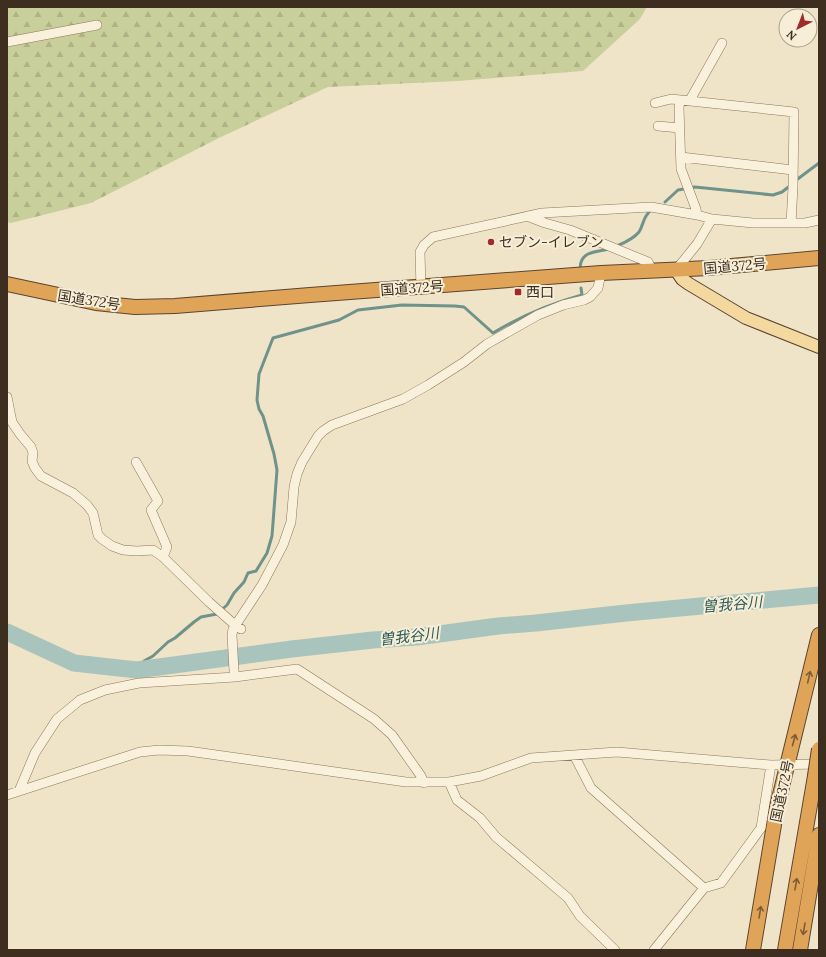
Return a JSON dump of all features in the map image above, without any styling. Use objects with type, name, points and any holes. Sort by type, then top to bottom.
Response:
[{"type":"highway","name":"国道372号","points":[[7,284],[96,303],[135,306],[175,306],[601,274],[653,272],[819,258]]},
{"type":"highway","name":"国道372号","points":[[753,950],[777,807],[801,715],[819,637]]},
{"type":"highway","points":[[785,950],[817,770],[819,749]]},
{"type":"highway","points":[[800,950],[819,835]]},
{"type":"main road","points":[[676,270],[682,279],[689,284],[735,312],[819,347]]},
{"type":"street","points":[[7,42],[97,25]]},
{"type":"street","points":[[690,100],[722,43]]},
{"type":"street","points":[[655,102],[671,99],[690,100],[794,112],[791,223]]},
{"type":"street","points":[[680,100],[681,169],[689,188],[697,215]]},
{"type":"street","points":[[658,126],[680,128]]},
{"type":"street","points":[[681,157],[793,178]]},
{"type":"street","points":[[421,288],[420,252],[424,245],[433,237],[542,213],[651,207],[712,219],[753,223],[805,223],[819,220]]},
{"type":"street","points":[[528,216],[545,223],[576,232],[648,262],[653,272]]},
{"type":"street","points":[[676,270],[697,244],[712,219]]},
{"type":"street","points":[[234,674],[232,635],[235,624],[262,585],[283,545],[291,522],[293,493],[297,474],[308,451],[322,431],[332,425],[403,399],[446,373],[487,344],[538,315],[563,305],[590,297],[598,288],[601,274]]},
{"type":"street","points":[[7,397],[12,422],[20,434],[32,447],[32,461],[35,468],[41,476],[73,493],[87,505],[93,514],[98,535],[102,539],[112,546],[123,550],[153,550],[235,624]]},
{"type":"street","points":[[136,462],[158,501],[151,510],[167,547],[163,558]]},
{"type":"street","points":[[19,791],[35,753],[57,719],[80,700],[105,690],[139,683],[297,669],[374,719],[392,735],[421,776],[424,783]]},
{"type":"street","points":[[7,795],[140,752],[159,750],[188,752],[406,782],[424,783],[449,782],[481,776],[530,758],[617,752],[771,765],[787,765],[817,770]]},
{"type":"street","points":[[574,755],[591,788],[704,888]]},
{"type":"street","points":[[654,950],[704,888],[721,883],[761,828],[771,765]]},
{"type":"street","points":[[449,782],[457,800],[480,818],[496,837],[568,898],[580,916],[615,950]]},
{"type":"green space","points":[[7,7],[647,7],[640,19],[583,71],[458,81],[328,87],[221,137],[91,203],[11,223],[7,222]]},
{"type":"waterway","points":[[795,181],[819,163]]},
{"type":"waterway","points":[[665,202],[678,190],[695,187],[773,195],[782,192],[791,185]]},
{"type":"waterway","points":[[619,245],[632,238],[639,232],[650,211]]},
{"type":"waterway","points":[[580,268],[581,262],[586,255],[610,249]]},
{"type":"waterway","points":[[137,670],[144,661],[153,656],[168,642],[201,617],[217,614],[227,605],[234,593],[244,582],[248,573],[256,571],[267,553],[272,536],[277,470],[274,454],[257,400],[259,374],[273,338],[339,320],[358,310],[402,305],[464,307],[493,333],[536,311],[558,302],[582,295],[581,288]]},
{"type":"waterway","name":"曽我谷川","points":[[7,632],[74,663],[137,670],[292,649],[373,640],[417,637],[498,626],[819,595]]},
{"type":"place","name":"セブン-イレブン","points":[[491,242]]},
{"type":"place","name":"西口","points":[[518,292]]}]
